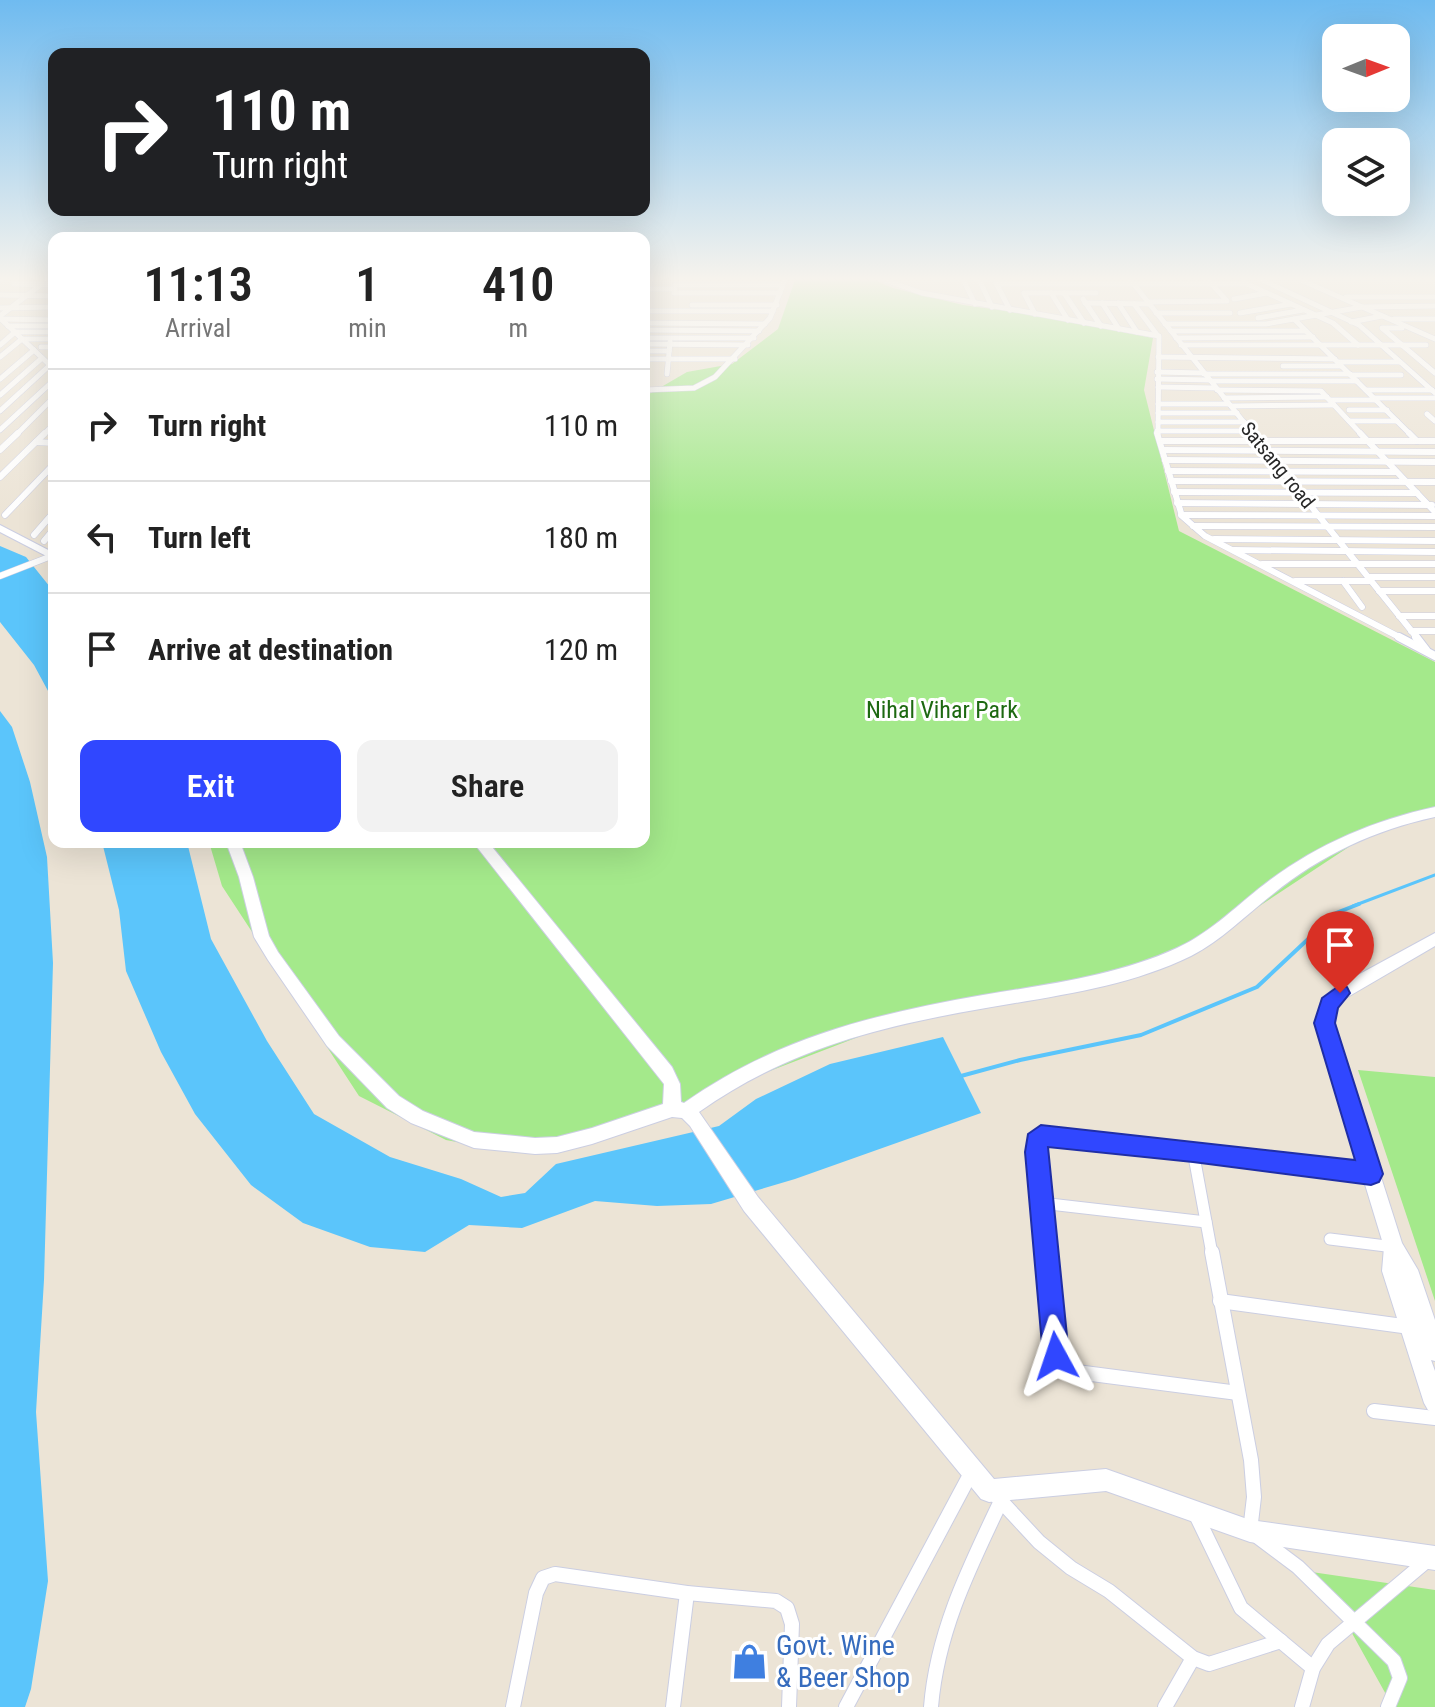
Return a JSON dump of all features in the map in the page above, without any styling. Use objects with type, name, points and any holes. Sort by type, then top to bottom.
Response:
[{"type":"street","points":[[0,379],[27,357]]},
{"type":"street","points":[[667,374],[668,357]]},
{"type":"street","points":[[721,357],[735,359]]},
{"type":"street","points":[[650,390],[694,388],[715,377],[737,357]]},
{"type":"street","points":[[1400,362],[1158,357],[1157,431],[1181,515],[1193,526],[1210,539],[1290,581],[1430,650]]},
{"type":"street","points":[[1333,357],[1417,441]]},
{"type":"street","points":[[1394,357],[1434,393]]},
{"type":"street","points":[[1416,357],[1435,373]]},
{"type":"street","points":[[0,395],[42,358],[48,363]]},
{"type":"street","name":"Satsang road","points":[[1192,358],[1411,631],[1430,650]]},
{"type":"street","points":[[1283,366],[1338,362]]},
{"type":"street","points":[[0,411],[48,370]]},
{"type":"street","points":[[1157,380],[1204,373],[1401,375]]},
{"type":"street","points":[[1157,380],[1357,381]]},
{"type":"street","points":[[1157,380],[1217,389],[1316,389],[1432,505],[1435,514],[1181,515]]},
{"type":"street","points":[[0,430],[48,386]]},
{"type":"street","points":[[1366,390],[1434,393]]},
{"type":"street","points":[[1158,413],[1434,393]]},
{"type":"street","points":[[1224,398],[1331,401]]},
{"type":"street","points":[[0,450],[48,403]]},
{"type":"street","points":[[1158,404],[1232,408]]},
{"type":"street","points":[[1349,410],[1387,410]]},
{"type":"street","points":[[1427,414],[1435,421]]},
{"type":"street","points":[[1349,421],[1397,421]]},
{"type":"street","points":[[1158,422],[1244,422]]},
{"type":"street","points":[[0,477],[48,430]]},
{"type":"street","points":[[1157,431],[1251,431]]},
{"type":"street","points":[[1160,441],[1435,441]]},
{"type":"street","points":[[1287,441],[1304,461]]},
{"type":"street","points":[[36,442],[48,443]]},
{"type":"street","points":[[1163,450],[1435,452]]},
{"type":"street","points":[[1165,460],[1435,462]]},
{"type":"street","points":[[5,515],[48,470]]},
{"type":"street","points":[[1168,471],[1396,472]]},
{"type":"street","points":[[1171,481],[1435,482]]},
{"type":"street","points":[[1174,492],[1417,493]]},
{"type":"street","points":[[1359,493],[1366,504]]},
{"type":"street","points":[[1177,503],[1432,505]]},
{"type":"street","points":[[34,535],[48,519]]},
{"type":"street","points":[[1193,526],[1435,527]]},
{"type":"street","points":[[0,528],[48,553]]},
{"type":"street","points":[[44,541],[48,536]]},
{"type":"street","points":[[1210,539],[1435,541]]},
{"type":"street","points":[[1232,550],[1435,552]]},
{"type":"street","points":[[0,576],[48,557]]},
{"type":"street","points":[[1258,564],[1435,564]]},
{"type":"street","points":[[1290,581],[1435,577]]},
{"type":"street","points":[[1343,581],[1362,607]]},
{"type":"street","points":[[1379,591],[1435,591]]},
{"type":"street","points":[[1399,616],[1435,616]]},
{"type":"street","points":[[1411,631],[1435,631]]},
{"type":"street","points":[[235,848],[262,937],[273,956],[333,1041],[393,1102],[417,1117],[474,1140],[535,1146],[581,1140],[684,1113],[750,1070],[777,1057],[858,1030],[958,1006],[1078,987],[1165,960],[1210,936],[1276,883],[1326,849],[1391,821],[1435,812]]},
{"type":"street","points":[[485,848],[666,1072],[684,1113],[751,1204],[972,1470],[1039,1542],[1071,1568],[1109,1591],[1193,1658],[1209,1664],[1281,1641]]},
{"type":"street","points":[[1435,939],[1340,993],[1324,1013],[1324,1023],[1394,1247],[1411,1277],[1435,1351]]},
{"type":"street","points":[[1238,1393],[1069,1371],[1061,1365],[1056,1356],[1036,1142],[1041,1136],[1193,1151],[1371,1174]]},
{"type":"street","points":[[1193,1151],[1254,1497],[1250,1531]]},
{"type":"street","points":[[1041,1203],[1206,1222]]},
{"type":"street","points":[[1330,1239],[1394,1247]]},
{"type":"street","points":[[1394,1247],[1392,1271],[1435,1403]]},
{"type":"street","points":[[1220,1301],[1410,1327]]},
{"type":"street","points":[[1374,1411],[1435,1418]]},
{"type":"street","points":[[846,1707],[972,1470]]},
{"type":"street","points":[[995,1496],[1106,1480],[1250,1531],[1433,1558]]},
{"type":"street","points":[[931,1707],[931,1673],[942,1632],[995,1496]]},
{"type":"street","points":[[1194,1511],[1209,1536],[1241,1608],[1313,1668]]},
{"type":"street","points":[[1250,1531],[1298,1567],[1399,1669],[1400,1678],[1388,1707]]},
{"type":"street","points":[[1302,1707],[1313,1668],[1328,1644],[1433,1558]]},
{"type":"street","points":[[513,1707],[536,1593],[543,1578],[555,1574],[687,1593],[776,1601],[787,1608],[792,1624],[789,1707]]},
{"type":"street","points":[[673,1707],[687,1593]]},
{"type":"street","points":[[1165,1707],[1193,1658]]},
{"type":"green space","name":"Nihal Vihar Park","points":[[742,357],[1150,357],[1144,390],[1179,531],[1435,662],[1435,814],[1379,827],[1170,965],[1082,991],[918,1014],[666,1111],[516,1153],[446,1140],[359,1096],[222,886],[211,848],[650,848],[650,394],[687,372],[732,364]]},
{"type":"green space","points":[[1358,1070],[1435,1077],[1435,1301]]},
{"type":"green space","points":[[1291,1569],[1435,1590],[1435,1707],[1393,1707],[1348,1626]]},
{"type":"water","points":[[0,546],[26,557],[48,584],[48,691],[34,665],[0,622]]},
{"type":"water","points":[[0,711],[12,727],[30,782],[47,857],[53,963],[44,1280],[36,1412],[48,1581],[31,1689],[25,1707],[0,1707]]},
{"type":"water","points":[[104,848],[188,848],[211,939],[267,1041],[314,1114],[390,1157],[461,1179],[501,1197],[525,1193],[556,1164],[719,1126],[756,1099],[830,1064],[943,1037],[981,1113],[795,1179],[711,1204],[657,1206],[595,1201],[522,1228],[469,1225],[425,1252],[370,1247],[303,1223],[251,1185],[195,1114],[161,1052],[126,971],[119,910]]},
{"type":"waterway","points":[[1353,906],[1435,875]]},
{"type":"waterway","points":[[961,1076],[1020,1060],[1141,1035],[1257,987],[1336,913],[1359,904]]},
{"type":"place","name":"Govt. Wine & Beer Shop","points":[[750,1661]]},
{"type":"route","points":[[1056,1356],[1036,1142],[1041,1136],[1049,1134],[1371,1174],[1324,1023],[1324,1013],[1340,993]]}]
